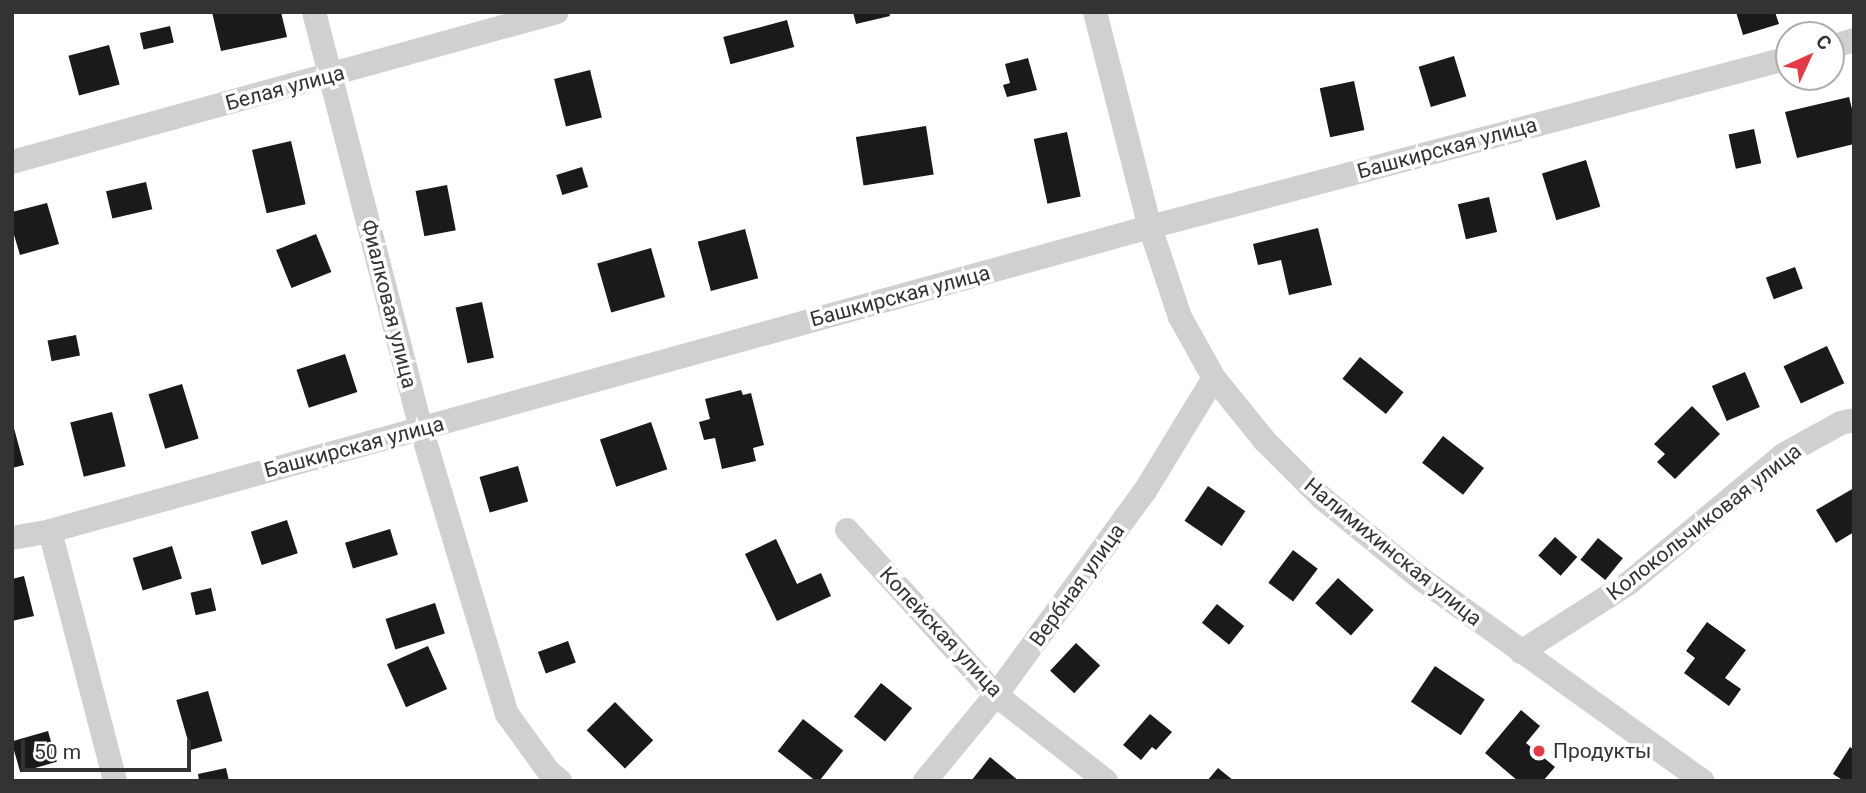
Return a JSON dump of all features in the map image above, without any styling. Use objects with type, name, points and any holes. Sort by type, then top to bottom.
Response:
[{"type":"street","name":"Фиалковая улица","points":[[314,12],[421,428],[507,714],[549,772],[560,781]]},
{"type":"street","name":"Белая улица","points":[[12,162],[557,12]]},
{"type":"street","name":"Налимихинская улица","points":[[1095,12],[1150,227],[1180,317],[1214,378],[1265,441],[1322,498],[1420,578],[1703,781]]},
{"type":"street","name":"Башкирская улица","points":[[12,538],[50,531],[1150,227],[1775,62]]},
{"type":"street","name":"Вербная улица","points":[[925,781],[996,695],[1145,491],[1214,378]]},
{"type":"street","name":"Колокольчиковая улица","points":[[1521,652],[1629,583],[1783,455],[1841,423],[1854,421]]},
{"type":"street","name":"Копейская улица","points":[[847,530],[996,695],[1106,781]]},
{"type":"street","points":[[50,531],[115,781]]},
{"type":"building","points":[[212,12],[281,12],[287,37],[221,51]]},
{"type":"building","points":[[853,12],[889,12],[890,16],[856,24]]},
{"type":"building","points":[[1736,12],[1775,12],[1778,21],[1775,21],[1775,25],[1743,35]]},
{"type":"building","points":[[787,20],[794,47],[730,64],[723,37]]},
{"type":"building","points":[[170,26],[174,43],[144,50],[140,33]]},
{"type":"building","points":[[109,45],[120,85],[79,95],[68,56]]},
{"type":"building","points":[[1454,56],[1466,96],[1431,107],[1419,67]]},
{"type":"building","points":[[1028,58],[1037,90],[1007,97],[1003,85],[1010,83],[1005,64]]},
{"type":"building","points":[[590,70],[602,118],[566,126],[554,79]]},
{"type":"building","points":[[1354,81],[1364,130],[1330,137],[1320,88]]},
{"type":"building","points":[[1849,97],[1854,117],[1854,144],[1797,158],[1785,112]]},
{"type":"building","points":[[926,126],[934,174],[864,186],[856,137]]},
{"type":"building","points":[[1754,129],[1761,163],[1736,169],[1729,134]]},
{"type":"building","points":[[1067,132],[1081,197],[1047,204],[1034,139]]},
{"type":"building","points":[[291,141],[306,204],[267,213],[252,150]]},
{"type":"building","points":[[1586,160],[1600,207],[1556,220],[1542,173]]},
{"type":"building","points":[[582,167],[588,187],[562,195],[556,175]]},
{"type":"building","points":[[146,182],[152,209],[112,219],[106,191]]},
{"type":"building","points":[[447,185],[456,230],[424,236],[416,191]]},
{"type":"building","points":[[1489,197],[1497,232],[1466,239],[1458,204]]},
{"type":"building","points":[[47,203],[59,244],[20,255],[12,228],[12,212]]},
{"type":"building","points":[[1318,228],[1332,285],[1289,295],[1281,260],[1258,265],[1253,244]]},
{"type":"building","points":[[745,229],[758,278],[711,291],[698,242]]},
{"type":"building","points":[[316,234],[331,272],[291,288],[276,250]]},
{"type":"building","points":[[651,248],[665,297],[611,312],[597,263]]},
{"type":"building","points":[[1795,267],[1803,289],[1774,299],[1766,278]]},
{"type":"building","points":[[482,302],[494,358],[467,363],[456,308]]},
{"type":"building","points":[[76,335],[80,356],[52,361],[48,341]]},
{"type":"building","points":[[1827,346],[1844,383],[1801,403],[1783,366]]},
{"type":"building","points":[[345,354],[357,392],[309,408],[296,370]]},
{"type":"building","points":[[1360,357],[1404,392],[1386,414],[1342,379]]},
{"type":"building","points":[[1745,372],[1760,407],[1727,421],[1712,386]]},
{"type":"building","points":[[182,384],[199,439],[165,449],[149,394]]},
{"type":"building","points":[[741,390],[743,395],[751,393],[764,445],[753,448],[756,461],[722,469],[715,438],[704,440],[699,422],[710,419],[705,399]]},
{"type":"building","points":[[1692,406],[1720,434],[1675,479],[1657,462],[1665,454],[1654,444]]},
{"type":"building","points":[[112,412],[126,466],[84,477],[70,422]]},
{"type":"building","points":[[12,421],[24,465],[12,468]]},
{"type":"building","points":[[651,422],[667,469],[616,487],[600,440]]},
{"type":"building","points":[[1443,436],[1484,468],[1463,495],[1422,463]]},
{"type":"building","points":[[518,466],[528,502],[490,513],[480,477]]},
{"type":"building","points":[[1208,486],[1245,511],[1222,546],[1185,521]]},
{"type":"building","points":[[1854,488],[1854,532],[1836,543],[1816,510]]},
{"type":"building","points":[[287,520],[298,553],[262,565],[251,532]]},
{"type":"building","points":[[390,529],[398,555],[353,569],[345,543]]},
{"type":"building","points":[[1555,537],[1577,557],[1561,576],[1538,556]]},
{"type":"building","points":[[1598,538],[1623,558],[1605,580],[1580,560]]},
{"type":"building","points":[[776,539],[797,584],[821,573],[831,596],[777,621],[745,554]]},
{"type":"building","points":[[172,546],[182,579],[143,591],[133,558]]},
{"type":"building","points":[[1293,550],[1318,569],[1293,601],[1268,583]]},
{"type":"building","points":[[24,576],[34,616],[12,621],[12,579]]},
{"type":"building","points":[[1338,578],[1374,610],[1351,635],[1315,603]]},
{"type":"building","points":[[211,588],[216,610],[196,615],[191,593]]},
{"type":"building","points":[[435,603],[445,633],[395,650],[386,619]]},
{"type":"building","points":[[1217,604],[1244,626],[1229,645],[1202,623]]},
{"type":"building","points":[[1707,622],[1746,650],[1725,678],[1741,689],[1729,706],[1684,673],[1695,658],[1686,651]]},
{"type":"building","points":[[568,641],[576,663],[546,674],[538,652]]},
{"type":"building","points":[[1076,643],[1100,666],[1074,693],[1050,671]]},
{"type":"building","points":[[428,646],[447,689],[406,707],[387,664]]},
{"type":"building","points":[[1435,666],[1485,700],[1461,735],[1411,702]]},
{"type":"building","points":[[881,683],[912,708],[885,742],[854,716]]},
{"type":"building","points":[[208,691],[222,741],[191,750],[176,700]]},
{"type":"building","points":[[615,702],[653,740],[625,768],[587,730]]},
{"type":"building","points":[[1521,710],[1540,726],[1526,743],[1555,767],[1543,781],[1518,781],[1485,753]]},
{"type":"building","points":[[1150,714],[1172,732],[1156,750],[1152,747],[1141,760],[1123,745]]},
{"type":"building","points":[[803,719],[843,750],[819,781],[778,751]]},
{"type":"building","points":[[48,731],[57,762],[20,772],[12,741]]},
{"type":"building","points":[[1850,747],[1854,750],[1854,781],[1844,781],[1833,774]]},
{"type":"building","points":[[990,757],[1019,781],[971,781]]},
{"type":"building","points":[[226,768],[229,781],[199,781],[198,774]]},
{"type":"building","points":[[1218,768],[1234,781],[1207,781]]},
{"type":"place","name":"Продукты","points":[[1539,751]]}]
